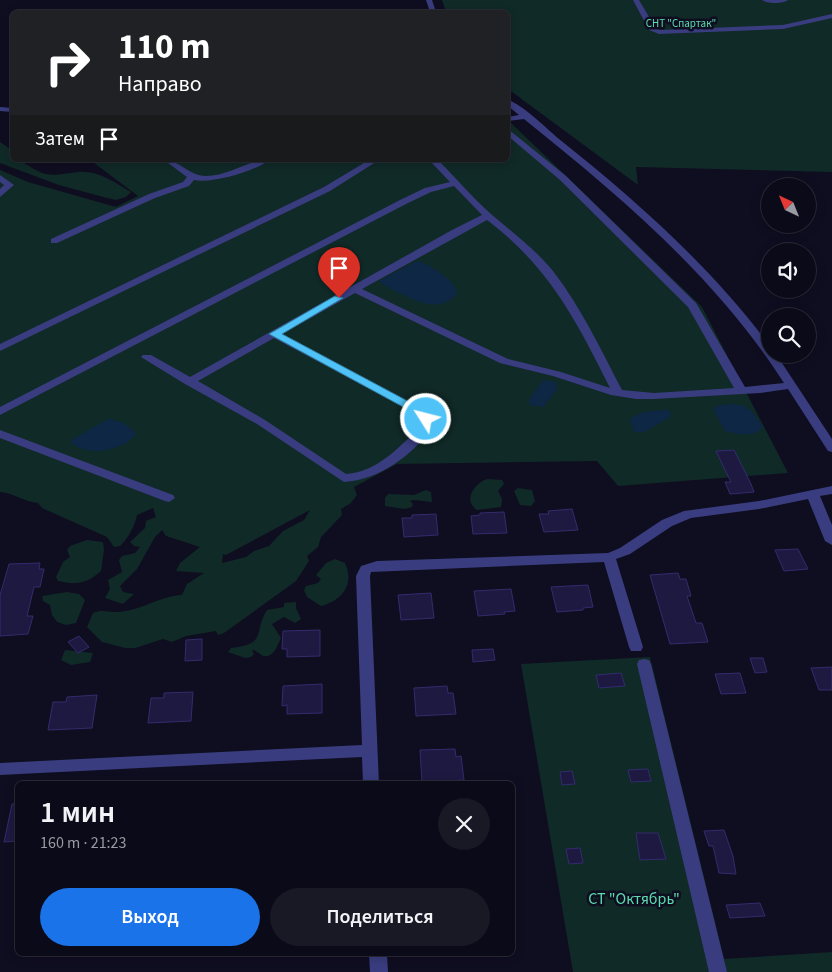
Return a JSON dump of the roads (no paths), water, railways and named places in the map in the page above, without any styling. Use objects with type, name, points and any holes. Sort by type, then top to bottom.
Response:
[{"type":"street","points":[[636,0],[652,28],[659,32],[783,27],[832,16]]},
{"type":"street","points":[[765,0],[785,0]]},
{"type":"street","points":[[510,104],[675,244],[718,287],[761,342]]},
{"type":"street","points":[[510,119],[525,116]]},
{"type":"street","points":[[510,134],[563,178],[692,305],[741,391]]},
{"type":"street","points":[[171,162],[192,177],[210,178],[259,162]]},
{"type":"street","points":[[0,348],[327,189],[372,162]]},
{"type":"street","points":[[435,162],[488,216],[524,244],[557,282],[574,307],[618,393]]},
{"type":"street","points":[[54,241],[152,196],[186,184],[192,177]]},
{"type":"street","points":[[0,178],[9,186],[0,194]]},
{"type":"street","points":[[0,412],[403,202],[428,190],[457,183]]},
{"type":"street","points":[[189,382],[488,216]]},
{"type":"street","points":[[355,289],[504,362],[557,374],[618,393],[636,396],[741,391],[792,385]]},
{"type":"street","points":[[147,357],[260,422],[344,478],[357,478],[391,461],[427,427],[426,419],[411,407],[274,334]]},
{"type":"street","points":[[777,363],[832,448]]},
{"type":"street","points":[[0,434],[169,498]]},
{"type":"street","points":[[371,781],[362,576],[366,569],[377,566],[609,557],[625,551],[667,523],[689,514],[759,505],[832,490]]},
{"type":"street","points":[[813,495],[832,541]]},
{"type":"street","points":[[609,557],[636,647]]},
{"type":"street","points":[[644,664],[718,972]]},
{"type":"street","points":[[0,769],[369,751]]},
{"type":"street","points":[[378,956],[379,972]]},
{"type":"water","points":[[417,261],[428,265],[447,278],[452,283],[457,294],[443,303],[429,304],[414,300],[379,281]]},
{"type":"water","points":[[543,380],[556,382],[557,389],[543,407],[530,405],[529,400]]},
{"type":"water","points":[[737,404],[750,410],[763,427],[750,434],[725,431],[713,409],[716,406]]},
{"type":"water","points":[[665,410],[671,412],[670,417],[644,432],[635,432],[630,421],[632,417],[644,412]]},
{"type":"water","points":[[108,419],[122,422],[135,432],[135,436],[129,441],[113,448],[95,451],[86,450],[71,443],[71,440]]},
{"type":"park label","name":"СНТ \"Спартак\"","points":[[681,23]]},
{"type":"park label","name":"СТ \"Октябрь\"","points":[[634,898]]}]
